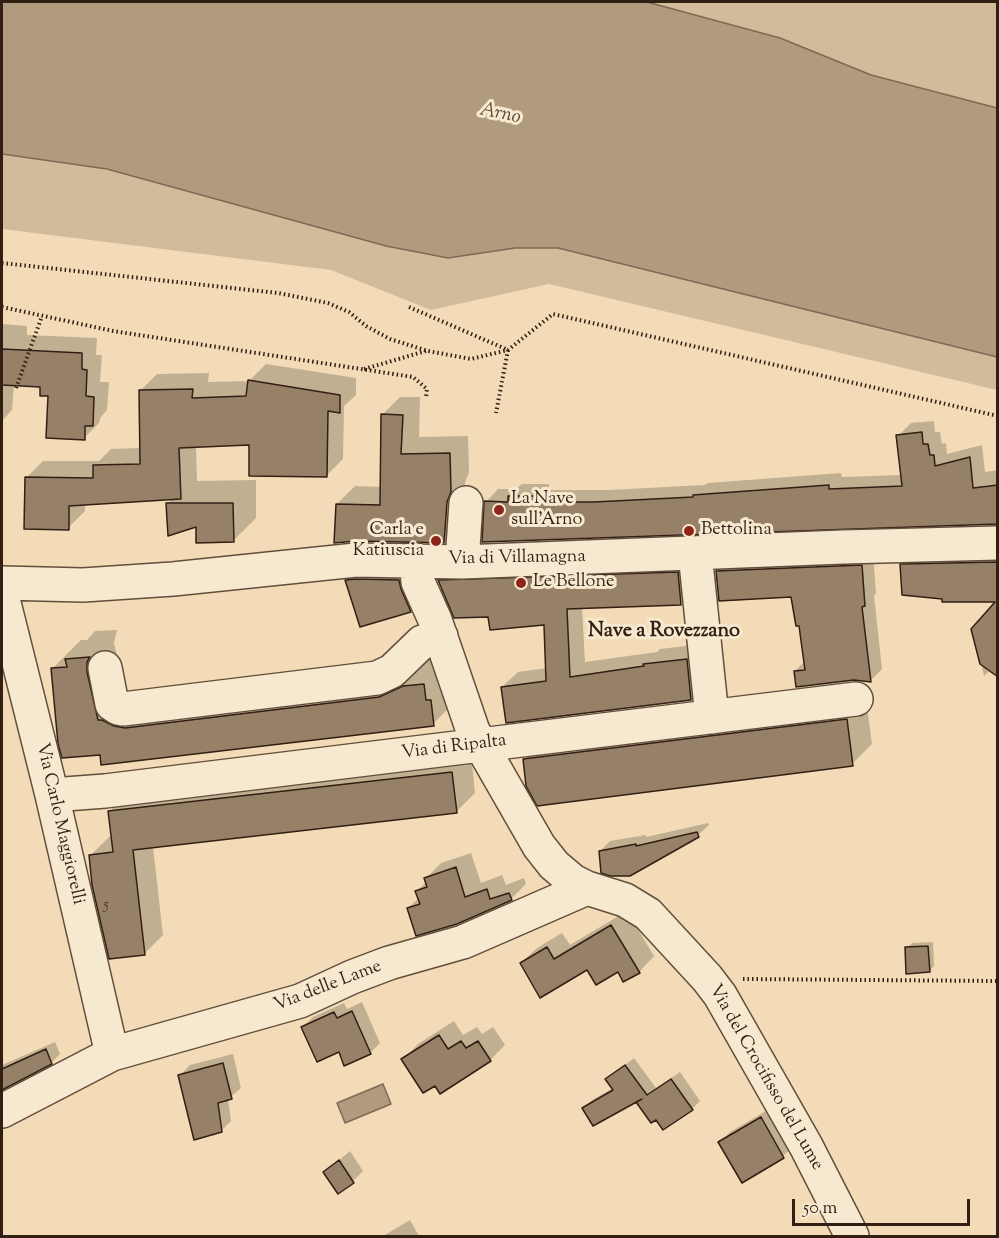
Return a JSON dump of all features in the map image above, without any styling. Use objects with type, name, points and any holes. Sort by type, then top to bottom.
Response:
[{"type":"street","points":[[462,562],[466,503]]},
{"type":"street","name":"Via di Villamagna","points":[[2,583],[83,585],[172,579],[356,560],[462,562],[998,543]]},
{"type":"street","points":[[695,553],[712,717]]},
{"type":"street","name":"Via del Crocifisso del Lume","points":[[416,560],[418,582],[441,636],[473,731],[549,859],[568,878],[587,888],[625,900],[648,914],[697,965],[720,995],[806,1146],[852,1236]]},
{"type":"street","name":"Via Carlo Maggiorelli","points":[[2,595],[52,795],[112,1054]]},
{"type":"street","points":[[105,668],[112,704],[123,709],[377,678],[392,671],[423,642],[441,636]]},
{"type":"street","name":"Via di Ripalta","points":[[52,795],[105,791],[856,699]]},
{"type":"street","name":"Via delle Lame","points":[[2,1111],[112,1054],[300,1001],[389,963],[463,942],[587,888]]},
{"type":"path","points":[[2,263],[278,293],[328,303],[349,312],[366,326],[390,339],[428,351],[471,359],[508,350],[554,314],[998,416]]},
{"type":"path","points":[[2,307],[113,331],[413,377],[427,389],[426,398]]},
{"type":"path","points":[[409,307],[508,350]]},
{"type":"path","points":[[16,388],[42,316]]},
{"type":"path","points":[[496,413],[508,350]]},
{"type":"path","points":[[361,370],[428,351]]},
{"type":"path","points":[[720,995],[731,982],[749,978],[998,981]]},
{"type":"shaded area","points":[[647,2],[997,2],[997,108],[871,75],[780,38]]},
{"type":"shaded area","points":[[2,154],[107,169],[386,246],[558,248],[997,357],[997,390],[549,284],[431,310],[331,270],[2,229]]},
{"type":"water","name":"Arno","points":[[2,2],[647,2],[780,38],[871,75],[997,108],[997,357],[558,248],[515,248],[448,258],[386,246],[107,169],[2,154]]},
{"type":"water","points":[[383,1084],[391,1104],[345,1123],[337,1103]]},
{"type":"building","points":[[2,349],[82,353],[82,369],[87,370],[86,396],[94,397],[93,426],[85,426],[85,440],[46,438],[48,396],[40,396],[40,387],[2,385]]},
{"type":"building","points":[[248,380],[340,395],[340,413],[328,411],[327,477],[249,476],[249,445],[179,448],[181,499],[69,506],[69,530],[24,529],[25,477],[93,478],[93,465],[140,464],[139,390],[193,389],[192,398],[246,396]]},
{"type":"building","points":[[381,414],[403,415],[401,454],[450,453],[451,492],[447,502],[444,543],[356,541],[334,543],[336,504],[380,505]]},
{"type":"building","points":[[922,432],[923,444],[928,444],[930,455],[934,455],[935,466],[970,457],[973,488],[998,485],[998,524],[482,542],[484,501],[508,502],[508,496],[537,496],[537,502],[594,502],[693,497],[693,495],[829,485],[829,489],[902,486],[896,435]]},
{"type":"building","points":[[166,503],[233,503],[234,542],[196,543],[196,527],[168,536]]},
{"type":"building","points":[[998,562],[998,677],[980,664],[971,629],[995,602],[942,602],[942,599],[902,595],[900,564]]},
{"type":"building","points":[[862,565],[865,606],[862,607],[871,682],[854,680],[796,687],[794,671],[805,670],[799,626],[796,626],[791,597],[719,601],[716,571]]},
{"type":"building","points":[[678,572],[681,605],[567,609],[570,677],[687,659],[691,700],[506,723],[501,687],[546,681],[544,625],[490,630],[488,617],[454,618],[438,580]]},
{"type":"building","points":[[345,580],[399,580],[411,612],[360,627]]},
{"type":"building","points":[[90,657],[87,662],[87,672],[98,720],[114,726],[125,728],[379,697],[403,686],[424,684],[426,700],[431,700],[434,726],[101,765],[100,755],[62,758],[58,744],[51,668],[67,667],[65,659]]},
{"type":"building","points":[[847,719],[853,766],[537,806],[526,786],[523,759]]},
{"type":"building","points":[[452,772],[457,813],[133,850],[145,955],[109,959],[92,885],[89,855],[113,852],[108,811]]},
{"type":"building","points":[[697,832],[699,837],[630,876],[610,876],[601,873],[599,851],[636,844],[636,846]]},
{"type":"building","points":[[456,867],[465,897],[487,889],[490,899],[509,893],[512,900],[457,924],[416,936],[407,908],[420,904],[415,891],[427,887],[424,878]]},
{"type":"building","points":[[611,925],[640,973],[623,982],[618,972],[596,985],[587,970],[540,998],[520,963],[547,947],[554,959]]},
{"type":"building","points":[[928,946],[930,972],[906,974],[905,947]]},
{"type":"building","points":[[352,1011],[371,1054],[344,1066],[339,1052],[317,1062],[301,1027],[334,1012],[337,1018]]},
{"type":"building","points":[[439,1035],[448,1049],[461,1041],[466,1048],[478,1041],[491,1061],[440,1094],[435,1086],[423,1093],[401,1059]]},
{"type":"building","points":[[46,1049],[52,1064],[2,1090],[2,1069]]},
{"type":"building","points":[[223,1063],[232,1099],[218,1103],[222,1132],[194,1140],[178,1075]]},
{"type":"building","points":[[625,1065],[647,1095],[671,1079],[693,1110],[663,1130],[656,1120],[651,1123],[636,1102],[593,1126],[582,1108],[613,1090],[605,1079]]},
{"type":"building","points":[[761,1117],[784,1158],[742,1183],[718,1142]]},
{"type":"building","points":[[339,1160],[354,1183],[338,1194],[323,1172]]},
{"type":"place","name":"La Nave sull'Arno","points":[[499,510]]},
{"type":"place","name":"Bettolina","points":[[689,531]]},
{"type":"place","name":"Carla e Katiuscia","points":[[436,541]]},
{"type":"place","name":"Le Bellone","points":[[521,583]]},
{"type":"district","name":"Nave a Rovezzano","points":[[664,633]]}]
